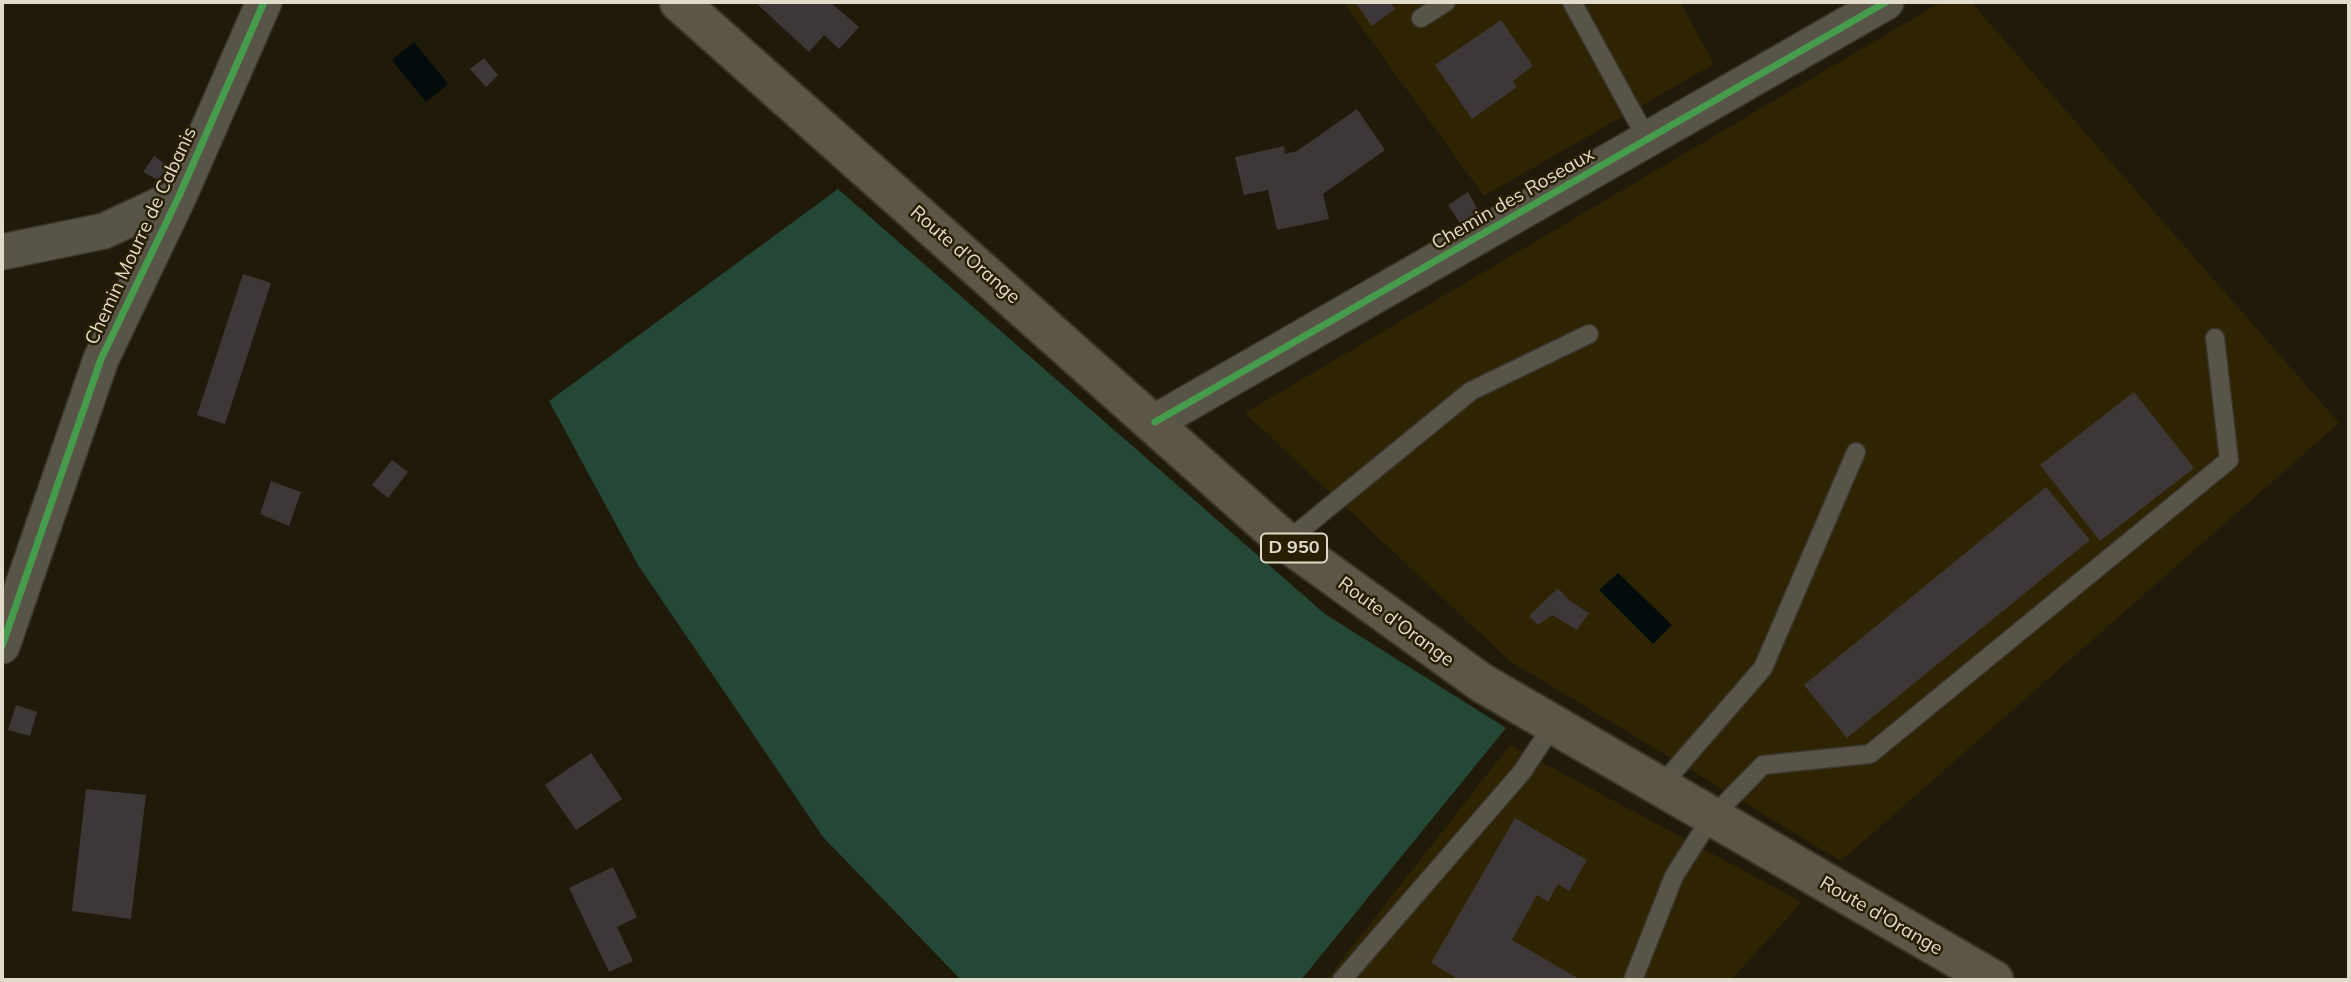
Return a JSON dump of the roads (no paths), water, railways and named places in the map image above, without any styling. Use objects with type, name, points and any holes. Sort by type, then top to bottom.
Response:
[{"type":"main road","name":"Route d'Orange","points":[[679,2],[1155,422],[1286,542],[1482,683],[1994,980]]},
{"type":"street","name":"Chemin Mourre de Cabanis","points":[[2,646],[102,359],[179,196],[264,2]]},
{"type":"street","name":"Chemin des Roseaux","points":[[1155,422],[1886,2]]},
{"type":"street","points":[[2,252],[104,232],[179,196]]},
{"type":"lane","points":[[1421,18],[1446,2]]},
{"type":"lane","points":[[1572,2],[1647,139]]},
{"type":"lane","points":[[1286,542],[1471,391],[1589,334]]},
{"type":"lane","points":[[1633,980],[1674,876],[1711,818],[1763,765],[1870,754],[2230,460],[2215,338]]},
{"type":"lane","points":[[1659,788],[1763,668],[1856,453]]},
{"type":"lane","points":[[1342,980],[1522,772],[1553,724]]}]
